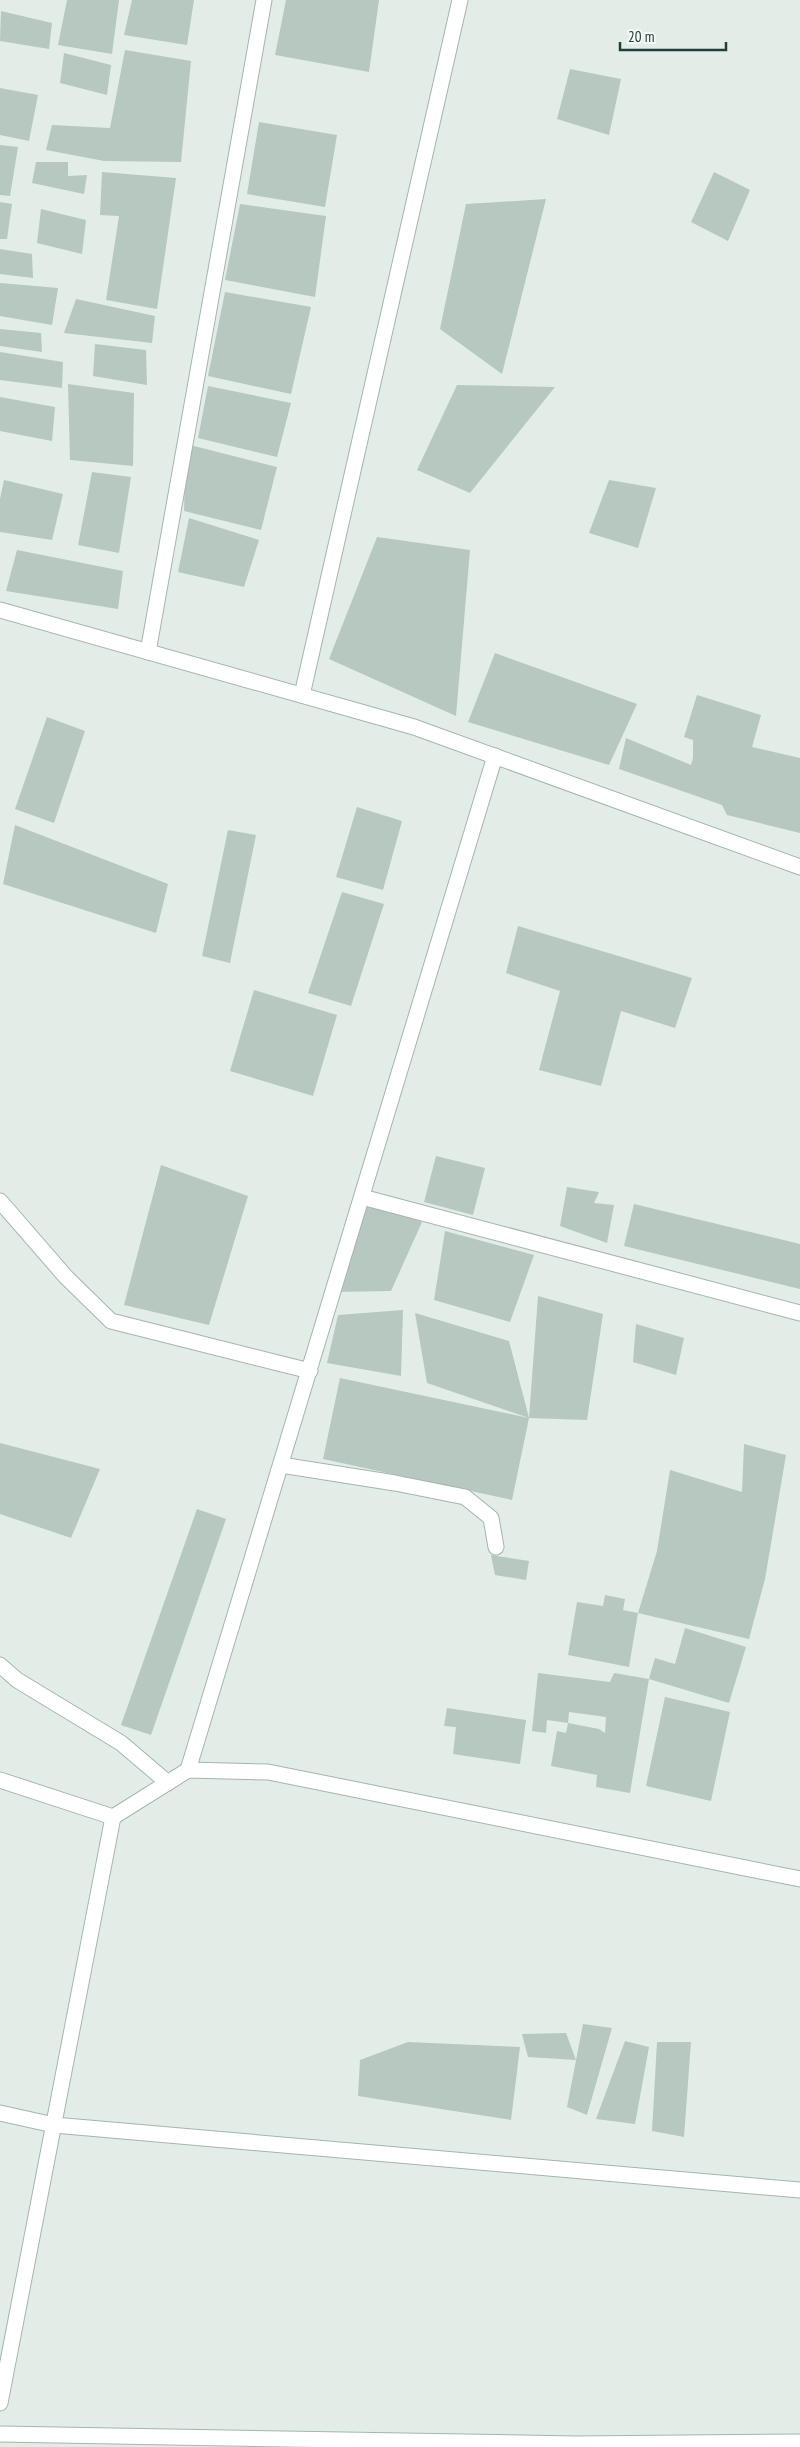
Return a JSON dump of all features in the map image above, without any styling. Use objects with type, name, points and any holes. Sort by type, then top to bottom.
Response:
[{"type":"street","points":[[148,652],[264,0]]},
{"type":"street","points":[[302,695],[460,0]]},
{"type":"street","points":[[0,610],[414,727],[800,867]]},
{"type":"street","points":[[188,1770],[496,756]]},
{"type":"street","points":[[362,1197],[800,1313]]},
{"type":"street","points":[[0,1202],[66,1277],[110,1321],[310,1370]]},
{"type":"street","points":[[281,1465],[395,1483],[465,1497],[491,1518],[496,1547]]},
{"type":"street","points":[[0,1665],[17,1680],[121,1743],[168,1783]]},
{"type":"street","points":[[0,2403],[113,1816],[188,1770],[268,1772],[800,1879]]},
{"type":"street","points":[[0,1780],[113,1816]]},
{"type":"street","points":[[0,2113],[54,2125],[800,2190]]},
{"type":"street","points":[[0,2434],[576,2446],[800,2442]]},
{"type":"building","points":[[67,0],[119,0],[112,54],[58,45]]},
{"type":"building","points":[[132,0],[194,0],[187,45],[124,35]]},
{"type":"building","points":[[286,0],[379,0],[369,72],[275,55]]},
{"type":"building","points":[[1,11],[52,23],[49,49],[0,41]]},
{"type":"building","points":[[125,50],[191,61],[181,162],[104,161],[46,150],[52,125],[110,128]]},
{"type":"building","points":[[64,53],[111,65],[107,95],[60,83]]},
{"type":"building","points":[[570,69],[621,79],[609,135],[557,119]]},
{"type":"building","points":[[0,88],[38,95],[29,141],[0,135]]},
{"type":"building","points":[[259,122],[337,135],[325,207],[247,194]]},
{"type":"building","points":[[0,145],[18,147],[10,196],[0,195]]},
{"type":"building","points":[[36,162],[68,162],[68,176],[87,175],[84,194],[32,183]]},
{"type":"building","points":[[102,172],[176,178],[157,309],[106,300],[119,216],[100,215]]},
{"type":"building","points":[[714,172],[750,190],[728,241],[691,222]]},
{"type":"building","points":[[546,199],[502,374],[440,329],[466,204]]},
{"type":"building","points":[[0,202],[12,204],[7,239],[0,239]]},
{"type":"building","points":[[240,204],[326,216],[315,297],[225,280]]},
{"type":"building","points":[[41,209],[86,220],[82,254],[37,243]]},
{"type":"building","points":[[0,249],[32,254],[33,278],[0,274]]},
{"type":"building","points":[[0,283],[58,288],[52,325],[0,316]]},
{"type":"building","points":[[225,292],[311,307],[291,394],[208,376]]},
{"type":"building","points":[[76,299],[155,316],[152,343],[64,333]]},
{"type":"building","points":[[0,329],[41,333],[42,352],[0,346]]},
{"type":"building","points":[[95,344],[146,350],[147,385],[93,376]]},
{"type":"building","points":[[0,352],[63,362],[62,388],[0,380]]},
{"type":"building","points":[[68,384],[134,393],[133,466],[70,460]]},
{"type":"building","points":[[457,385],[555,387],[470,493],[417,470]]},
{"type":"building","points":[[208,386],[291,403],[277,457],[198,438]]},
{"type":"building","points":[[0,397],[55,407],[52,441],[0,431]]},
{"type":"building","points":[[186,444],[277,467],[261,530],[184,511]]},
{"type":"building","points":[[92,472],[131,477],[119,553],[78,545]]},
{"type":"building","points":[[4,480],[63,494],[52,540],[0,532],[0,499]]},
{"type":"building","points":[[609,480],[656,488],[638,548],[589,533]]},
{"type":"building","points":[[189,518],[259,540],[244,587],[178,572]]},
{"type":"building","points":[[377,537],[470,550],[456,716],[329,659]]},
{"type":"building","points":[[17,550],[123,571],[118,609],[6,591]]},
{"type":"building","points":[[495,653],[637,704],[609,765],[468,722]]},
{"type":"building","points":[[697,695],[761,715],[752,747],[800,758],[800,833],[727,815],[722,805],[619,769],[626,738],[691,765],[693,740],[684,737]]},
{"type":"building","points":[[47,717],[85,731],[54,823],[15,809]]},
{"type":"building","points":[[357,807],[402,821],[383,890],[336,877]]},
{"type":"building","points":[[15,825],[168,884],[156,933],[3,884]]},
{"type":"building","points":[[228,830],[256,835],[230,963],[202,956]]},
{"type":"building","points":[[342,892],[384,904],[351,1006],[308,993]]},
{"type":"building","points":[[518,926],[692,978],[675,1028],[621,1011],[601,1086],[539,1070],[560,991],[506,973]]},
{"type":"building","points":[[254,990],[337,1015],[313,1096],[230,1071]]},
{"type":"building","points":[[436,1156],[485,1168],[473,1215],[424,1202]]},
{"type":"building","points":[[161,1165],[248,1196],[209,1325],[124,1305]]},
{"type":"building","points":[[567,1187],[599,1192],[594,1203],[614,1205],[607,1243],[560,1226]]},
{"type":"building","points":[[362,1197],[422,1222],[391,1291],[335,1292]]},
{"type":"building","points":[[634,1204],[800,1244],[800,1289],[624,1246]]},
{"type":"building","points":[[445,1231],[534,1255],[510,1322],[434,1300]]},
{"type":"building","points":[[538,1296],[603,1314],[587,1420],[529,1418]]},
{"type":"building","points":[[403,1310],[401,1376],[327,1363],[338,1315]]},
{"type":"building","points":[[415,1313],[509,1341],[529,1418],[427,1383]]},
{"type":"building","points":[[636,1324],[684,1338],[676,1375],[633,1362]]},
{"type":"building","points":[[340,1378],[529,1418],[512,1500],[323,1459]]},
{"type":"building","points":[[0,1443],[100,1469],[71,1538],[0,1514]]},
{"type":"building","points":[[744,1444],[786,1455],[765,1579],[749,1639],[638,1613],[657,1551],[670,1470],[742,1492]]},
{"type":"building","points":[[197,1509],[226,1519],[151,1735],[121,1725]]},
{"type":"building","points":[[491,1555],[529,1561],[526,1580],[495,1575]]},
{"type":"building","points":[[605,1595],[625,1599],[623,1610],[638,1613],[629,1667],[568,1655],[577,1602],[603,1606]]},
{"type":"building","points":[[685,1628],[746,1647],[729,1703],[649,1679],[655,1658],[675,1664]]},
{"type":"building","points":[[538,1673],[610,1682],[614,1673],[649,1679],[630,1793],[596,1787],[597,1775],[551,1766],[557,1731],[566,1733],[568,1723],[547,1720],[546,1733],[532,1731]],"holes":[[[569,1712],[606,1717],[605,1733],[599,1729],[568,1723]]]},
{"type":"building","points":[[665,1697],[730,1712],[711,1801],[646,1786]]},
{"type":"building","points":[[447,1708],[526,1720],[520,1764],[453,1754],[456,1727],[444,1726]]},
{"type":"building","points":[[583,2024],[612,2028],[587,2115],[567,2107]]},
{"type":"building","points":[[566,2033],[576,2060],[528,2057],[522,2034]]},
{"type":"building","points":[[625,2041],[649,2047],[635,2124],[596,2119]]},
{"type":"building","points":[[408,2042],[520,2047],[511,2120],[358,2096],[360,2060]]},
{"type":"building","points":[[657,2042],[691,2042],[684,2137],[652,2131]]}]
